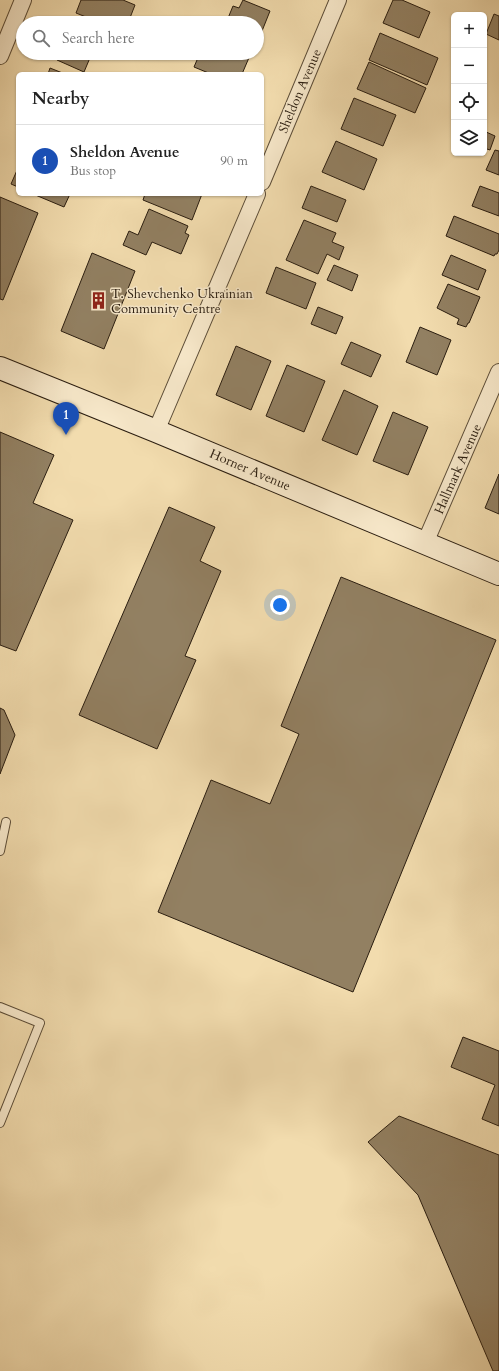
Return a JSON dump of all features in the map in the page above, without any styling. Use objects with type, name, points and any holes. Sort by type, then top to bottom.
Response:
[{"type":"main road","name":"Horner Avenue","points":[[0,368],[156,431],[499,574]]},
{"type":"street","points":[[16,16],[23,0]]},
{"type":"street","name":"Sheldon Avenue","points":[[264,177],[338,0]]},
{"type":"street","points":[[0,56],[16,17]]},
{"type":"street","points":[[156,431],[256,196]]},
{"type":"street","name":"Hallmark Avenue","points":[[425,543],[499,372]]},
{"type":"lane","points":[[0,851],[6,822]]},
{"type":"lane","points":[[0,1007],[40,1023],[0,1123]]},
{"type":"building","points":[[81,0],[123,0],[135,5],[131,16],[84,16],[76,13]]},
{"type":"building","points":[[243,0],[270,11],[264,26],[264,16],[229,16],[233,6],[239,8]]},
{"type":"building","points":[[393,0],[402,0],[430,12],[419,38],[383,23]]},
{"type":"building","points":[[494,14],[499,16],[499,40],[487,34]]},
{"type":"building","points":[[380,33],[438,58],[427,85],[369,60]]},
{"type":"building","points":[[57,60],[89,60],[84,72]]},
{"type":"building","points":[[197,60],[248,60],[243,72],[206,72],[194,67]]},
{"type":"building","points":[[369,62],[426,88],[415,113],[357,89]]},
{"type":"building","points":[[50,68],[60,72],[49,72]]},
{"type":"building","points":[[354,98],[396,115],[383,146],[341,129]]},
{"type":"building","points":[[487,132],[495,136],[490,150],[487,149]]},
{"type":"building","points":[[336,141],[377,159],[364,190],[322,172]]},
{"type":"building","points":[[495,150],[499,151],[499,175],[486,170]]},
{"type":"building","points":[[16,173],[16,186],[11,184]]},
{"type":"building","points":[[311,186],[346,200],[337,222],[302,208]]},
{"type":"building","points":[[480,186],[499,193],[499,216],[472,206]]},
{"type":"building","points":[[38,196],[69,196],[64,207]]},
{"type":"building","points":[[144,196],[201,196],[192,220],[143,200]]},
{"type":"building","points":[[0,197],[38,213],[3,300],[0,299]]},
{"type":"building","points":[[149,209],[188,226],[185,233],[189,235],[181,254],[152,242],[146,255],[123,245],[129,231],[138,235]]},
{"type":"building","points":[[454,216],[499,234],[499,250],[497,254],[494,256],[446,236]]},
{"type":"building","points":[[304,220],[336,233],[332,242],[344,247],[339,260],[327,254],[318,274],[286,260]]},
{"type":"building","name":"T. Shevchenko Ukrainian Community Centre","points":[[92,253],[135,271],[104,349],[61,331]]},
{"type":"building","points":[[451,255],[486,270],[478,290],[442,275]]},
{"type":"building","points":[[334,265],[358,275],[352,291],[327,280]]},
{"type":"building","points":[[276,267],[316,283],[306,309],[266,293]]},
{"type":"building","points":[[448,284],[480,297],[466,327],[457,324],[459,319],[437,308]]},
{"type":"building","points":[[318,307],[343,317],[336,334],[311,324]]},
{"type":"building","points":[[420,327],[451,340],[437,375],[406,362]]},
{"type":"building","points":[[351,342],[381,355],[371,377],[341,364]]},
{"type":"building","points":[[236,346],[271,361],[251,410],[216,395]]},
{"type":"building","points":[[287,365],[325,381],[304,432],[266,416]]},
{"type":"building","points":[[344,390],[378,406],[357,455],[322,440]]},
{"type":"building","points":[[393,412],[428,427],[408,475],[373,461]]},
{"type":"building","points":[[0,432],[54,455],[33,503],[73,520],[16,651],[0,645]]},
{"type":"building","points":[[499,474],[499,514],[485,508]]},
{"type":"building","points":[[169,507],[215,527],[200,561],[221,571],[185,656],[196,660],[157,749],[79,715]]},
{"type":"building","points":[[341,577],[496,640],[353,992],[158,912],[211,780],[270,804],[299,734],[281,726]]},
{"type":"building","points":[[0,708],[4,710],[15,735],[0,774]]},
{"type":"building","points":[[463,1037],[499,1051],[499,1126],[482,1119],[495,1085],[451,1067]]},
{"type":"building","points":[[399,1116],[499,1155],[499,1371],[493,1371],[418,1195],[368,1142]]},
{"type":"place","name":"T. Shevchenko Ukrainian Community Centre","points":[[98,301]]},
{"type":"place","name":"Sheldon Avenue","points":[[66,435]]}]
